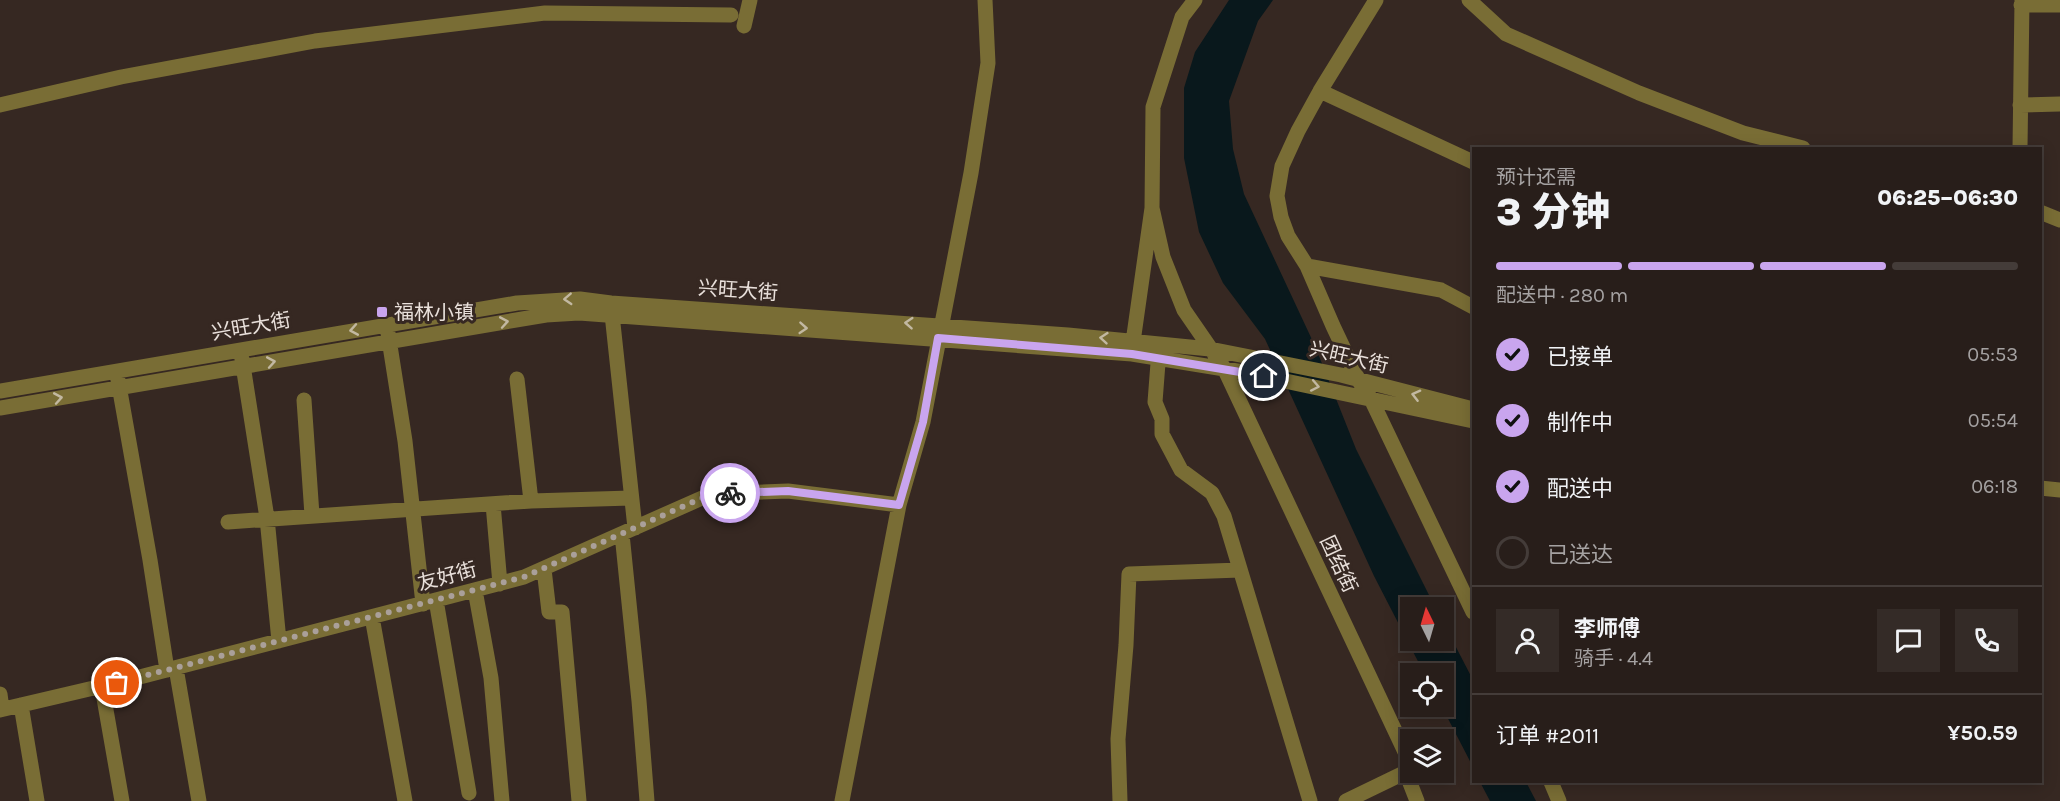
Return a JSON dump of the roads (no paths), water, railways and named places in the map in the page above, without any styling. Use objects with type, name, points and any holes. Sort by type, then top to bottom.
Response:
[{"type":"street","points":[[744,26],[750,0]]},
{"type":"street","points":[[842,801],[899,505],[923,422],[971,173],[988,63],[985,0]]},
{"type":"street","points":[[1133,348],[1152,208],[1153,107],[1182,18],[1195,0]]},
{"type":"street","points":[[1376,0],[1320,91],[1282,166],[1277,196],[1287,236],[1307,266],[1359,381],[1371,399],[1472,610]]},
{"type":"street","points":[[1468,0],[1506,34],[1639,93],[1743,133],[1799,147]]},
{"type":"street","points":[[2020,147],[2022,3],[2060,5]]},
{"type":"street","points":[[0,105],[120,77],[315,41],[545,13],[731,15]]},
{"type":"street","points":[[1320,91],[1472,162]]},
{"type":"street","points":[[2020,105],[2060,104]]},
{"type":"street","name":"团结街","points":[[1152,208],[1163,257],[1184,310],[1217,350],[1400,741]]},
{"type":"street","points":[[2042,213],[2060,220]]},
{"type":"street","points":[[1307,266],[1441,290],[1472,306]]},
{"type":"street","name":"兴旺大街","points":[[0,392],[517,303],[579,299],[611,308],[940,332],[1159,351],[1217,350],[1341,375],[1472,409]]},
{"type":"street","points":[[611,308],[631,498],[628,531],[647,801]]},
{"type":"street","name":"兴旺大街","points":[[0,408],[546,315],[611,308]]},
{"type":"street","points":[[387,324],[413,509],[429,602],[469,793]]},
{"type":"street","points":[[241,349],[267,518],[279,641]]},
{"type":"street","points":[[1159,351],[1155,402],[1162,419],[1161,434],[1181,470],[1212,493],[1224,516],[1310,801]]},
{"type":"street","name":"兴旺大街","points":[[1159,351],[1224,368],[1346,392],[1472,421]]},
{"type":"street","points":[[116,371],[150,561],[199,801]]},
{"type":"street","points":[[517,379],[531,501]]},
{"type":"street","points":[[304,400],[312,515]]},
{"type":"street","points":[[2042,488],[2060,490]]},
{"type":"street","name":"友好街","points":[[1,710],[102,687],[524,577],[711,494],[788,491],[899,505]]},
{"type":"street","points":[[2042,495],[2060,498]]},
{"type":"street","points":[[228,522],[531,501],[631,498]]},
{"type":"street","points":[[493,504],[500,584]]},
{"type":"street","points":[[544,568],[549,612],[562,612],[579,801]]},
{"type":"street","points":[[1120,801],[1119,739],[1129,574],[1240,570]]},
{"type":"street","points":[[475,590],[491,678],[502,801]]},
{"type":"street","points":[[372,617],[405,801]]},
{"type":"street","points":[[102,687],[122,801]]},
{"type":"street","points":[[0,694],[1,710]]},
{"type":"street","points":[[21,705],[37,801]]},
{"type":"street","points":[[1346,801],[1400,775]]},
{"type":"street","name":"团结街","points":[[1410,783],[1417,801]]},
{"type":"street","points":[[1551,783],[1559,801]]},
{"type":"place","name":"福林小镇","points":[[382,312]]}]
